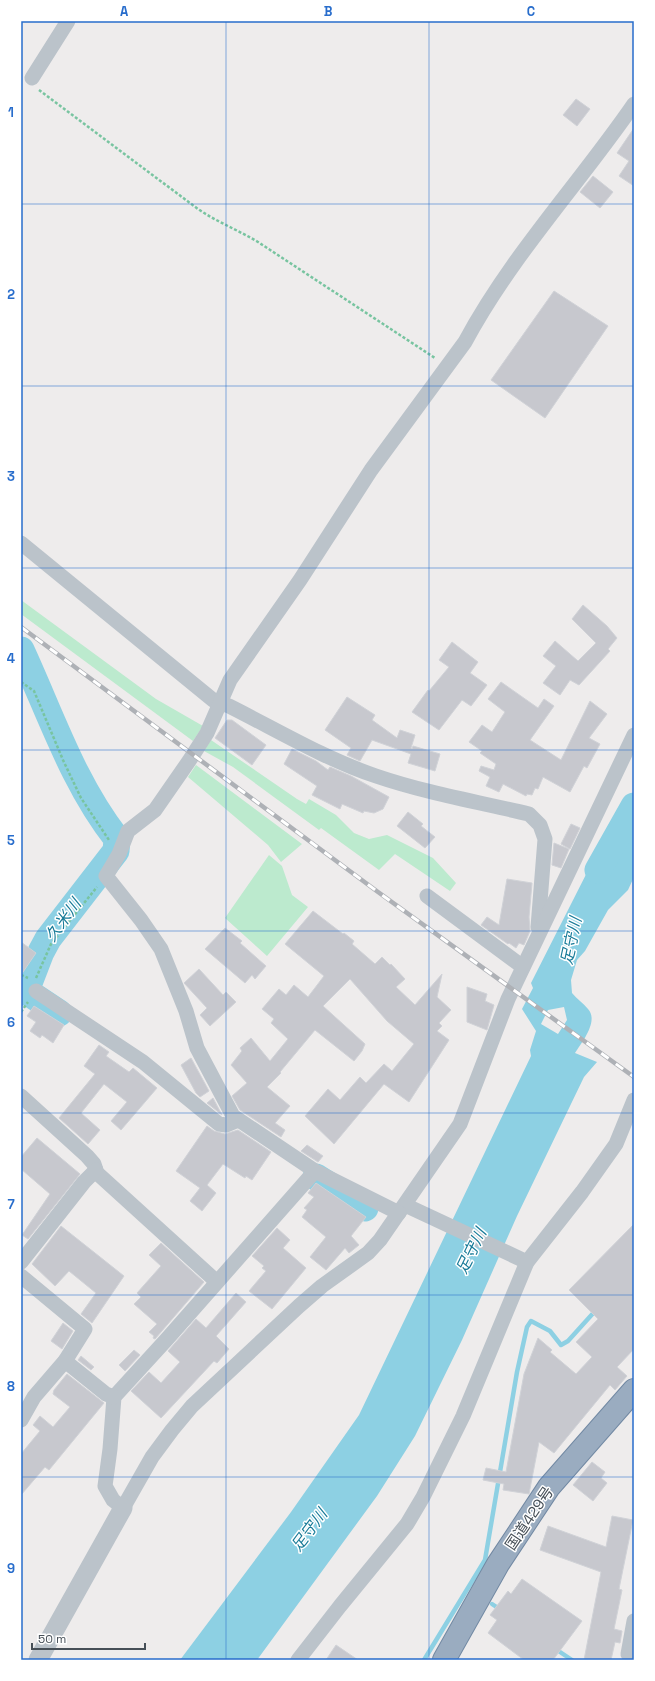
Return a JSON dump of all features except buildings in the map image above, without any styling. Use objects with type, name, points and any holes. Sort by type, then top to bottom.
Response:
[{"type":"highway","name":"国道429号","points":[[444,1660],[498,1564],[549,1486],[634,1391]]},
{"type":"street","points":[[32,78],[68,21]]},
{"type":"street","points":[[524,1261],[419,1212],[402,1209],[315,1171],[233,1116],[216,1088],[196,1048],[186,1011],[160,949],[141,920],[106,876],[119,854],[128,831],[154,810],[204,738],[230,680],[300,580],[371,470],[465,342],[475,322],[524,249],[606,145],[634,104]]},
{"type":"street","points":[[21,543],[213,700],[229,706],[347,765],[377,776],[428,791],[529,814],[540,825],[545,839],[538,935]]},
{"type":"street","points":[[38,1660],[123,1508],[156,1452],[172,1430],[192,1406],[299,1306],[322,1286],[368,1253],[402,1209],[460,1124],[508,999],[634,735]]},
{"type":"street","points":[[427,896],[523,967]]},
{"type":"street","points":[[33,994],[143,1062],[219,1124],[226,1125],[238,1120]]},
{"type":"street","points":[[21,1096],[88,1156],[96,1170],[105,1181],[217,1282]]},
{"type":"street","points":[[298,1660],[407,1524],[423,1497],[463,1416],[524,1261],[616,1144],[634,1100]]},
{"type":"street","points":[[21,1262],[84,1182],[96,1170]]},
{"type":"street","points":[[123,1508],[113,1500],[105,1486],[110,1449],[114,1397],[167,1340],[315,1171]]},
{"type":"street","points":[[21,1276],[85,1329],[65,1361],[34,1397],[21,1420]]},
{"type":"street","points":[[65,1361],[106,1394],[114,1397]]},
{"type":"street","points":[[628,1654],[634,1620]]},
{"type":"path","points":[[32,78],[35,86],[198,210],[212,219],[233,227],[258,242],[447,366]]},
{"type":"path","points":[[21,682],[34,691],[81,798],[111,843]]},
{"type":"path","points":[[21,1012],[33,994],[35,981],[51,944],[106,876]]},
{"type":"path","points":[[21,975],[27,978]]},
{"type":"green space","points":[[21,600],[156,699],[203,726],[193,741],[21,614]]},
{"type":"green space","points":[[211,740],[297,799],[306,804],[309,799],[336,815],[354,833],[369,839],[387,835],[433,858],[456,883],[450,891],[395,854],[379,870],[321,828],[319,830],[233,767],[204,751]]},
{"type":"green space","points":[[196,765],[302,844],[281,862],[268,845],[188,777]]},
{"type":"green space","points":[[269,855],[282,866],[292,895],[308,907],[267,956],[225,918]]},
{"type":"water","points":[[634,797],[634,877],[628,890],[608,910],[585,951],[577,960],[571,980],[572,993],[588,1009],[592,1019],[591,1025],[585,1037],[575,1053],[597,1062],[584,1077],[517,1216],[462,1340],[415,1436],[377,1496],[257,1660],[180,1660],[291,1512],[359,1415],[531,1056],[530,1050],[536,1031],[522,1009],[533,988],[531,983],[606,835],[610,833],[617,841],[624,838],[628,833],[631,821],[632,802]],"holes":[[[564,1007],[567,1020],[558,1034],[541,1024],[548,1010]]]},
{"type":"waterway","name":"久米川","points":[[21,650],[75,772],[101,817],[117,839],[116,851],[48,939],[41,952],[26,991],[59,1013]]},
{"type":"waterway","name":"足守川","points":[[598,870],[634,806]]},
{"type":"waterway","points":[[21,1004],[26,991]]},
{"type":"waterway","name":"久米川","points":[[316,1177],[365,1208]]},
{"type":"waterway","points":[[424,1660],[485,1560],[517,1372],[527,1327],[531,1321],[550,1331],[561,1345],[568,1341],[596,1310]]},
{"type":"waterway","points":[[492,1604],[501,1610]]},
{"type":"waterway","points":[[554,1648],[572,1660]]},
{"type":"railway","points":[[21,627],[378,892],[634,1077]]}]
